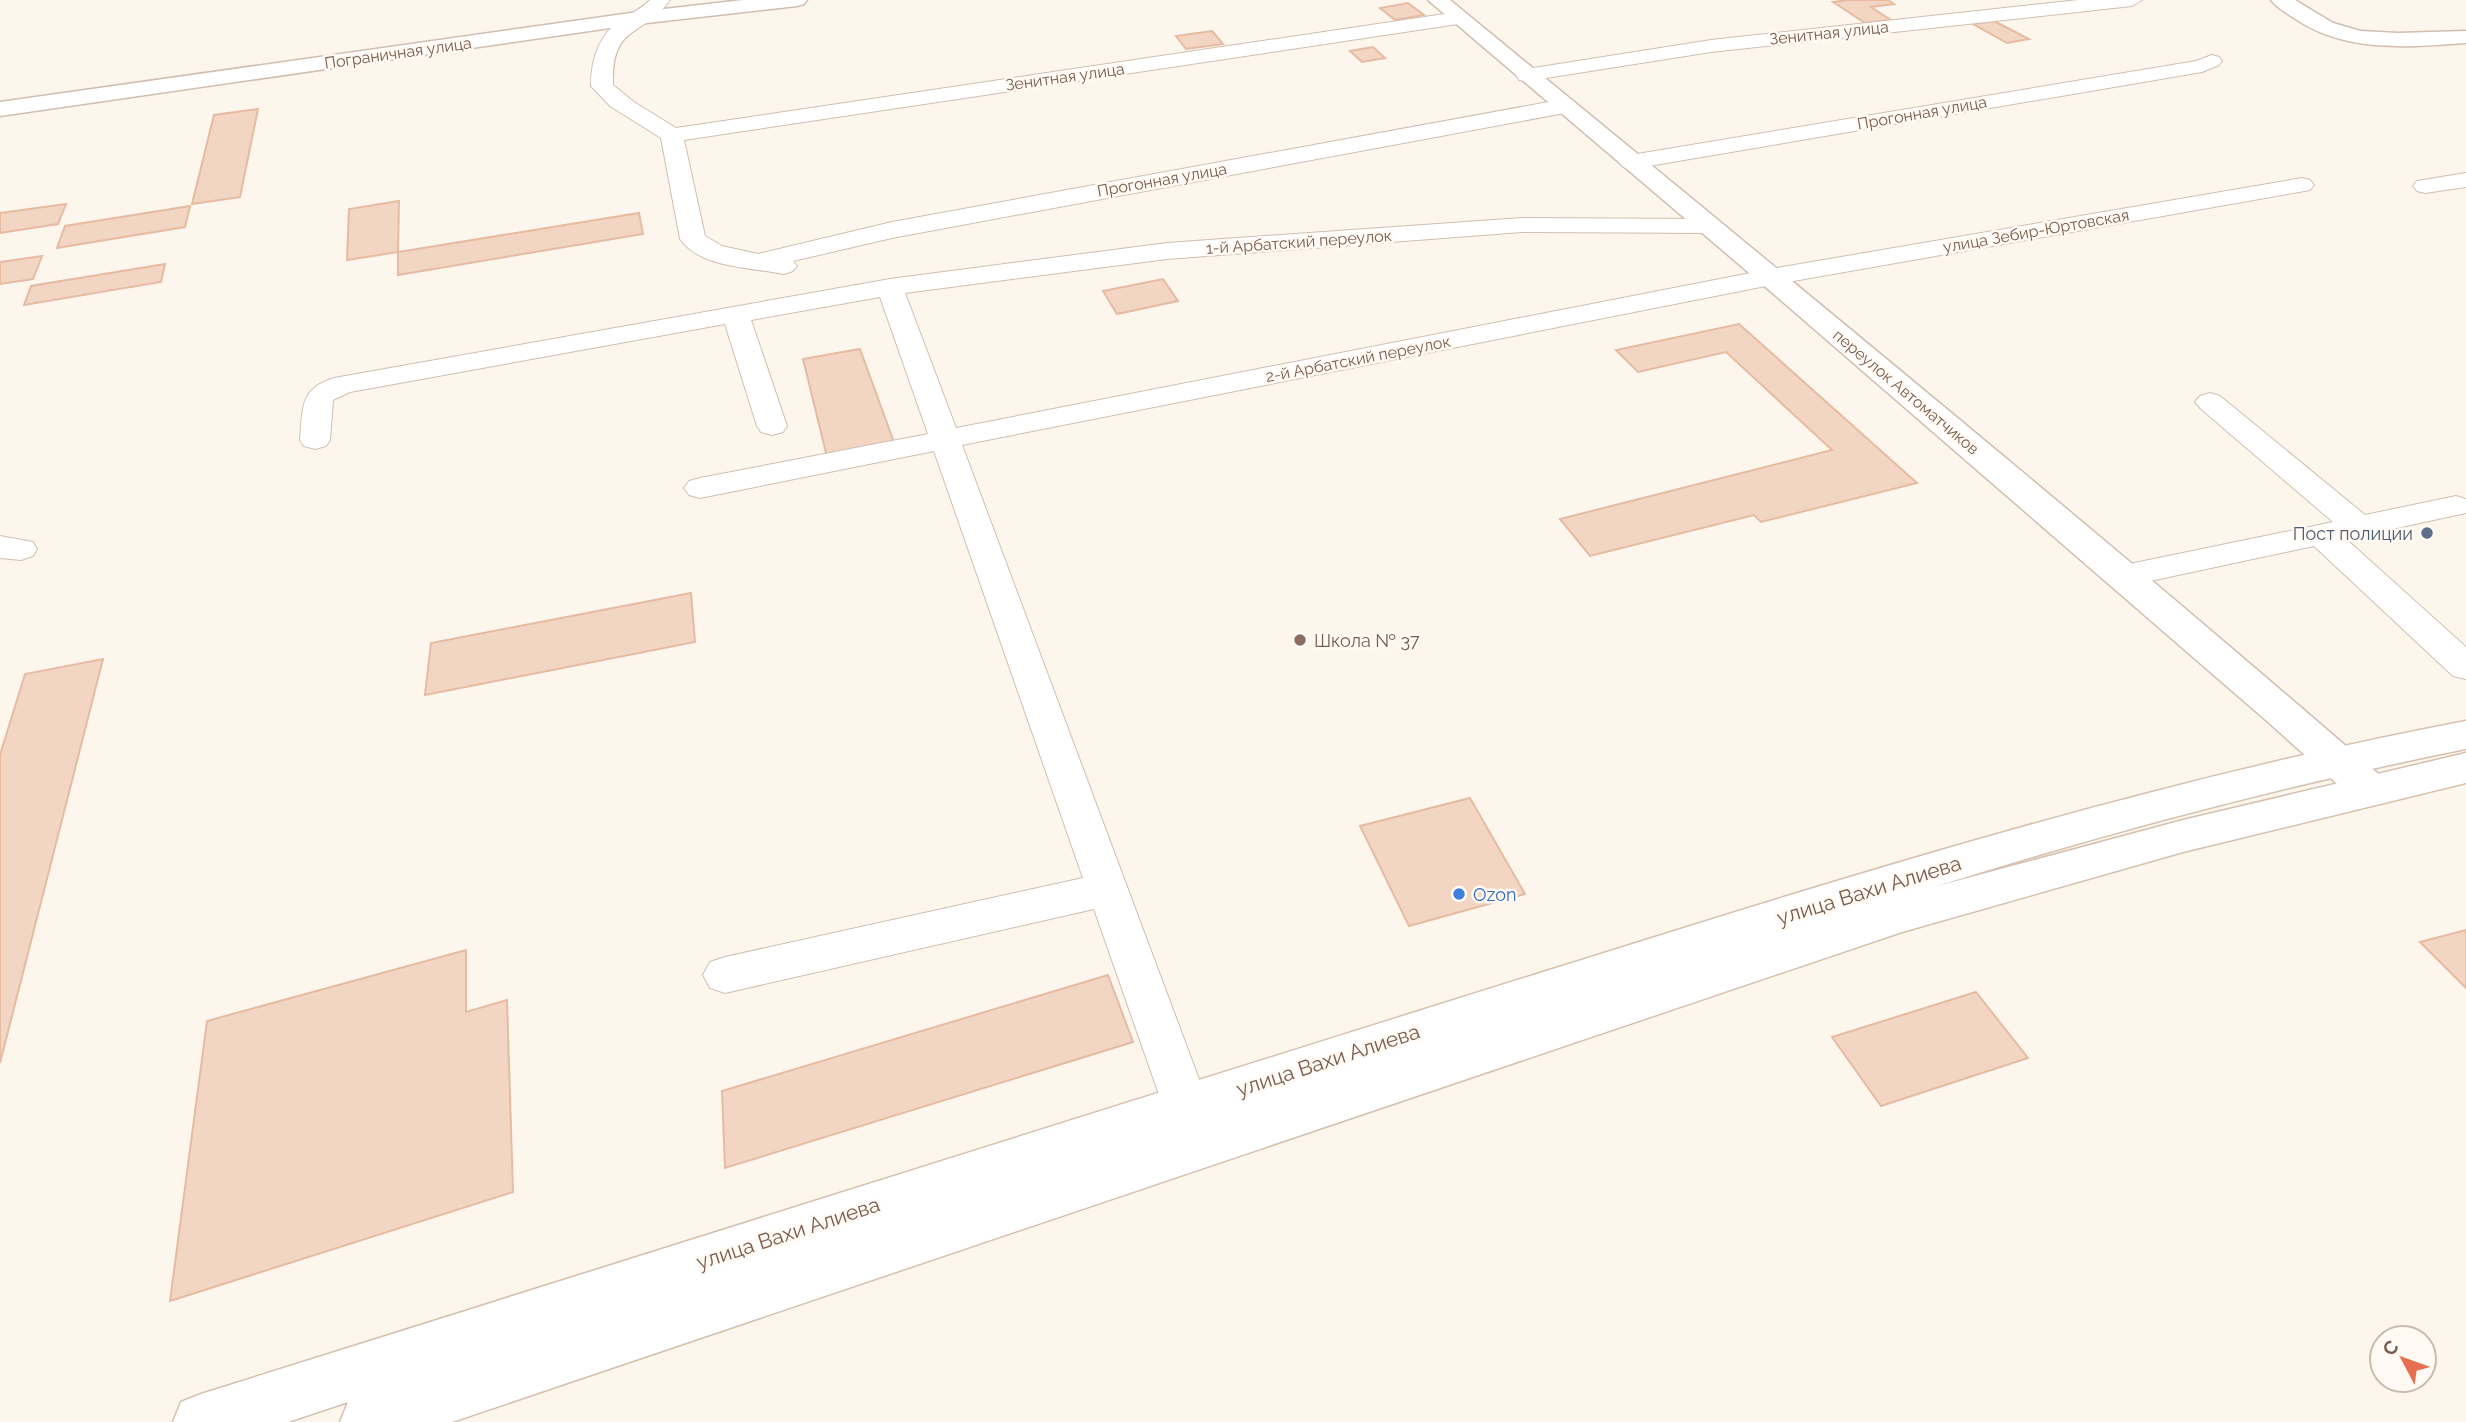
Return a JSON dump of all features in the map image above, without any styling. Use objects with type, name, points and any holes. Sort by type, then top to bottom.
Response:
[{"type":"main road","name":"Пограничная улица","points":[[0,109],[638,18],[797,0]]},
{"type":"main road","points":[[2281,0],[2332,31],[2349,36],[2465,38]]},
{"type":"main road","name":"переулок Автоматчиков","points":[[1448,9],[1771,277],[2353,774]]},
{"type":"main road","name":"улица Вахи Алиева","points":[[368,1422],[1902,914],[2099,856],[2466,735]]},
{"type":"main road","name":"улица Вахи Алиева","points":[[201,1422],[1644,959],[2019,844],[2353,774],[2466,768]]},
{"type":"street","points":[[660,0],[652,10],[614,34],[607,49],[602,86],[611,97],[672,135],[693,239],[705,249],[723,256],[890,287],[1186,1106]]},
{"type":"street","name":"Зенитная улица","points":[[1527,75],[1711,46],[2132,0]]},
{"type":"street","name":"Зенитная улица","points":[[672,135],[1448,9]]},
{"type":"street","name":"Прогонная улица","points":[[1632,162],[2202,66],[2212,61]]},
{"type":"street","name":"Прогонная улица","points":[[760,261],[892,230],[1565,106]]},
{"type":"street","points":[[2425,186],[2466,180]]},
{"type":"street","name":"улица Зебир-Юртовская","points":[[1771,277],[2302,185]]},
{"type":"street","name":"1-й Арбатский переулок","points":[[315,440],[319,398],[329,389],[344,384],[890,287],[1167,251],[1522,225],[1709,226]]},
{"type":"street","name":"2-й Арбатский переулок","points":[[945,440],[1771,277]]},
{"type":"street","points":[[735,314],[772,426]]},
{"type":"street","points":[[2210,402],[2359,527]]},
{"type":"street","points":[[700,488],[945,440]]},
{"type":"street","points":[[2122,576],[2456,506]]},
{"type":"street","points":[[2320,534],[2466,667]]},
{"type":"street","points":[[724,975],[1107,889]]},
{"type":"building","points":[[1888,0],[1894,4],[1871,7],[1891,20],[1865,23],[1833,2]]},
{"type":"building","points":[[1408,3],[1424,15],[1395,20],[1380,8]]},
{"type":"building","points":[[1994,21],[2029,39],[2007,43],[1973,24]]},
{"type":"building","points":[[1212,31],[1223,44],[1186,49],[1176,36]]},
{"type":"building","points":[[1373,47],[1385,58],[1362,62],[1350,51]]},
{"type":"building","points":[[258,109],[240,197],[192,204],[214,115]]},
{"type":"building","points":[[399,201],[398,252],[347,260],[349,209]]},
{"type":"building","points":[[66,204],[58,224],[0,233],[0,213]]},
{"type":"building","points":[[190,206],[185,227],[57,248],[65,226]]},
{"type":"building","points":[[639,213],[643,234],[398,275],[398,252]]},
{"type":"building","points":[[42,256],[33,279],[0,284],[0,262]]},
{"type":"building","points":[[165,264],[161,282],[24,305],[31,286]]},
{"type":"building","points":[[1163,279],[1178,301],[1117,314],[1103,291]]},
{"type":"building","points":[[1739,324],[1917,483],[1761,522],[1754,515],[1590,556],[1560,519],[1832,450],[1726,352],[1638,372],[1616,350]]},
{"type":"building","points":[[860,349],[895,445],[828,461],[803,359]]},
{"type":"building","points":[[691,593],[695,642],[425,695],[431,643]]},
{"type":"building","points":[[103,659],[0,1063],[0,755],[25,674]]},
{"type":"building","points":[[1470,798],[1525,894],[1409,926],[1360,826]]},
{"type":"building","points":[[2466,930],[2466,988],[2420,942]]},
{"type":"building","points":[[466,950],[466,1012],[507,1000],[513,1192],[170,1301],[207,1021]]},
{"type":"building","points":[[1108,975],[1133,1042],[725,1168],[722,1091]]},
{"type":"building","points":[[1976,992],[2028,1058],[1881,1106],[1832,1037]]},
{"type":"place","name":"Пост полиции","points":[[2427,533]]},
{"type":"place","name":"Школа № 37","points":[[1300,640]]},
{"type":"place","name":"Ozon","points":[[1459,894]]}]
